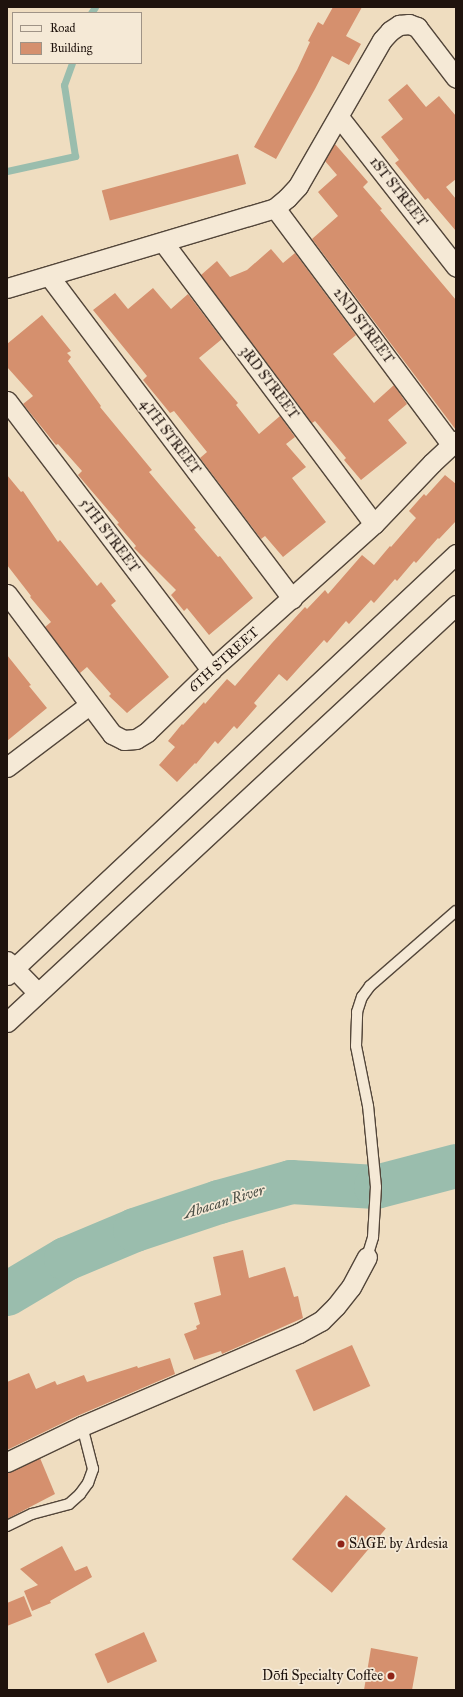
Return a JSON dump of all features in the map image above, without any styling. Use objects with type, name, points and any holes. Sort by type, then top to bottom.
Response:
[{"type":"street","points":[[7,288],[275,208],[288,198],[298,186],[340,117],[382,40],[390,31],[399,25],[409,24],[417,27],[456,78]]},
{"type":"street","name":"1ST STREET","points":[[340,117],[456,267]]},
{"type":"street","name":"2ND STREET","points":[[275,208],[454,442]]},
{"type":"street","name":"3RD STREET","points":[[163,242],[374,524]]},
{"type":"street","name":"4TH STREET","points":[[49,276],[292,599]]},
{"type":"street","name":"5TH STREET","points":[[7,401],[211,670]]},
{"type":"street","name":"6TH STREET","points":[[7,594],[112,734],[124,740],[136,740],[147,732],[211,670],[374,524],[454,442]]},
{"type":"street","points":[[37,992],[9,968],[456,554]]},
{"type":"street","points":[[7,1022],[37,992],[226,820],[456,605]]},
{"type":"street","points":[[7,767],[89,705]]},
{"type":"street","points":[[7,1462],[82,1426],[299,1334],[321,1321],[336,1306],[351,1287],[367,1257]]},
{"type":"lane","points":[[367,1257],[373,1237],[376,1187],[368,1106],[356,1046],[357,1012],[362,997],[370,986],[456,911]]},
{"type":"lane","points":[[7,1526],[32,1514],[69,1504],[80,1494],[88,1483],[93,1469],[82,1426]]},
{"type":"building","points":[[333,7],[362,7],[346,36],[361,44],[349,65],[332,56],[276,159],[254,147],[297,70],[310,42],[308,41],[318,22],[323,25]]},
{"type":"building","points":[[407,84],[426,107],[439,96],[456,116],[456,179],[446,187],[456,199],[456,231],[428,198],[425,200],[395,163],[399,160],[381,137],[403,119],[388,100]]},
{"type":"building","points":[[335,144],[368,182],[363,187],[382,209],[380,210],[456,300],[456,430],[312,239],[338,216],[318,192],[337,175],[325,161]]},
{"type":"building","points":[[238,154],[246,184],[110,220],[102,190]]},
{"type":"building","points":[[271,249],[283,263],[295,253],[356,335],[333,354],[374,403],[394,385],[407,404],[388,420],[407,443],[361,480],[344,460],[346,458],[315,421],[312,423],[201,275],[217,261],[230,277],[247,270]]},
{"type":"building","points":[[153,288],[171,309],[188,294],[222,339],[199,358],[238,403],[236,405],[259,434],[280,416],[295,437],[286,444],[306,467],[292,478],[326,522],[283,557],[265,536],[261,539],[200,458],[207,452],[174,411],[170,413],[143,380],[147,376],[93,310],[115,293],[128,309]]},
{"type":"building","points":[[42,315],[71,351],[67,353],[71,357],[68,361],[101,406],[100,407],[152,470],[149,472],[196,528],[194,529],[218,557],[220,556],[253,598],[209,635],[187,608],[184,611],[171,595],[176,590],[134,548],[136,546],[117,524],[119,523],[78,475],[82,471],[58,444],[56,445],[23,404],[33,396],[7,367],[7,344]]},
{"type":"building","points":[[7,475],[21,492],[23,491],[58,542],[60,540],[97,586],[101,582],[116,601],[111,605],[169,677],[127,713],[109,696],[111,694],[87,667],[80,673],[45,627],[51,622],[30,597],[31,596],[7,565]]},
{"type":"building","points":[[445,475],[456,484],[456,521],[439,539],[438,538],[416,563],[414,561],[397,581],[395,579],[374,603],[371,600],[349,624],[346,621],[327,643],[324,640],[287,681],[279,674],[254,703],[257,706],[237,729],[234,726],[218,744],[215,741],[196,764],[195,763],[177,782],[159,765],[175,747],[168,741],[182,724],[183,725],[204,702],[205,704],[227,679],[235,686],[305,607],[307,609],[325,590],[328,594],[362,555],[374,565],[416,518],[409,511],[424,494],[426,496]]},
{"type":"building","points":[[7,655],[47,708],[7,741]]},
{"type":"building","points":[[243,1250],[249,1278],[285,1267],[294,1297],[298,1296],[303,1318],[222,1354],[221,1351],[194,1360],[184,1334],[197,1329],[196,1326],[200,1324],[194,1303],[221,1295],[213,1257]]},
{"type":"building","points":[[352,1345],[370,1386],[314,1411],[295,1370]]},
{"type":"building","points":[[170,1358],[175,1374],[77,1416],[7,1450],[7,1382],[29,1373],[36,1389],[55,1381],[57,1385],[84,1375],[87,1382],[137,1366],[138,1368]]},
{"type":"building","points":[[40,1458],[55,1494],[7,1519],[7,1473]]},
{"type":"building","points":[[346,1495],[386,1528],[332,1593],[292,1559]]},
{"type":"building","points":[[62,1546],[75,1571],[87,1566],[92,1577],[50,1601],[51,1603],[32,1611],[24,1591],[38,1585],[20,1569]]},
{"type":"building","points":[[24,1596],[32,1616],[7,1626],[7,1603]]},
{"type":"building","points":[[144,1632],[157,1661],[108,1683],[95,1654]]},
{"type":"building","points":[[371,1648],[418,1657],[412,1690],[364,1690]]},
{"type":"waterway","points":[[92,12],[95,7]]},
{"type":"waterway","points":[[7,171],[75,156],[64,85],[72,64]]},
{"type":"waterway","name":"Abacan River","points":[[7,1294],[66,1259],[135,1230],[219,1202],[291,1182],[376,1187],[456,1166]]},
{"type":"place","name":"SAGE by Ardesia","points":[[341,1544]]},
{"type":"place","name":"Dōfi Specialty Coffee","points":[[391,1676]]}]
